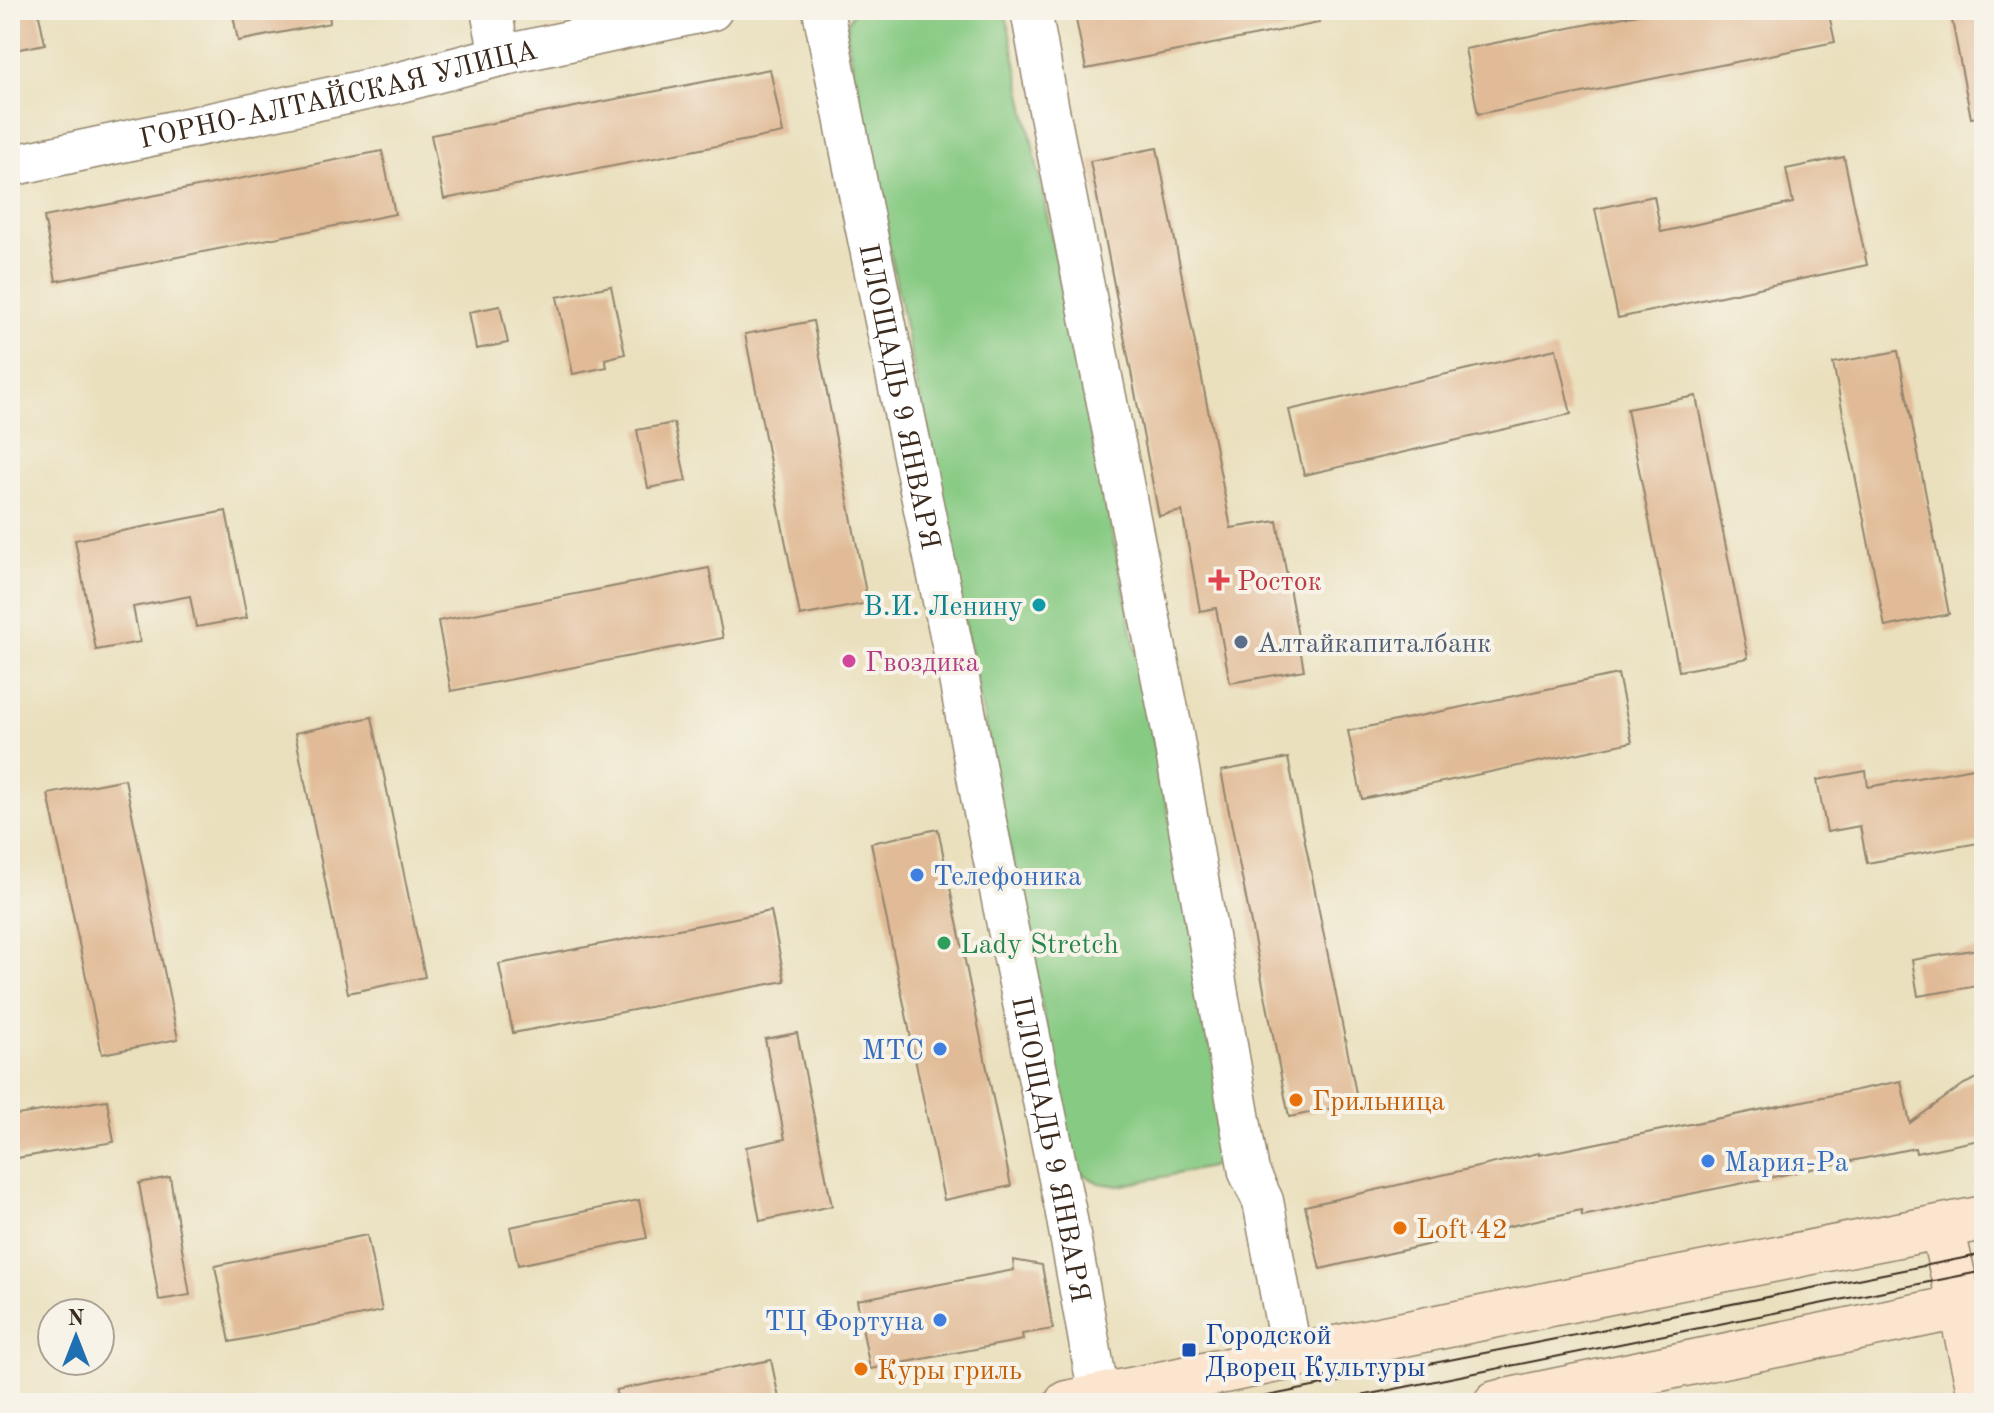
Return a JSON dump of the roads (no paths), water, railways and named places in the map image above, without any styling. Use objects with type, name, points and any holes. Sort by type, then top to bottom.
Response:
[{"type":"main road","points":[[1083,1400],[1984,1218]]},
{"type":"main road","points":[[1942,1227],[1973,1304],[1982,1403]]},
{"type":"main road","points":[[1496,1403],[1973,1304]]},
{"type":"street","points":[[491,10],[500,56]]},
{"type":"street","name":"ГОРНО-АЛТАЙСКАЯ УЛИЦА","points":[[10,166],[393,84],[500,56],[712,10]]},
{"type":"street","name":"ПЛОЩАДЬ 9 ЯНВАРЯ","points":[[823,10],[1065,1208],[1083,1400]]},
{"type":"street","points":[[1031,10],[1173,735],[1249,1172],[1263,1201],[1292,1356]]},
{"type":"tram line","points":[[1232,1403],[1984,1254]]},
{"type":"tram line","points":[[1325,1403],[1984,1271]]},
{"type":"place","name":"Росток","points":[[1219,580]]},
{"type":"place","name":"В.И. Ленину","points":[[1039,605]]},
{"type":"place","name":"Алтайкапиталбанк","points":[[1241,642]]},
{"type":"place","name":"Гвоздика","points":[[849,661]]},
{"type":"place","name":"Телефоника","points":[[917,875]]},
{"type":"place","name":"Lady Stretch","points":[[944,943]]},
{"type":"place","name":"МТС","points":[[940,1049]]},
{"type":"place","name":"Грильница","points":[[1296,1100]]},
{"type":"place","name":"Мария-Ра","points":[[1708,1161]]},
{"type":"place","name":"Loft 42","points":[[1400,1228]]},
{"type":"place","name":"ТЦ Фортуна","points":[[940,1320]]},
{"type":"place","name":"Городской Дворец Культуры","points":[[1189,1350]]},
{"type":"place","name":"Куры гриль","points":[[861,1369]]}]
